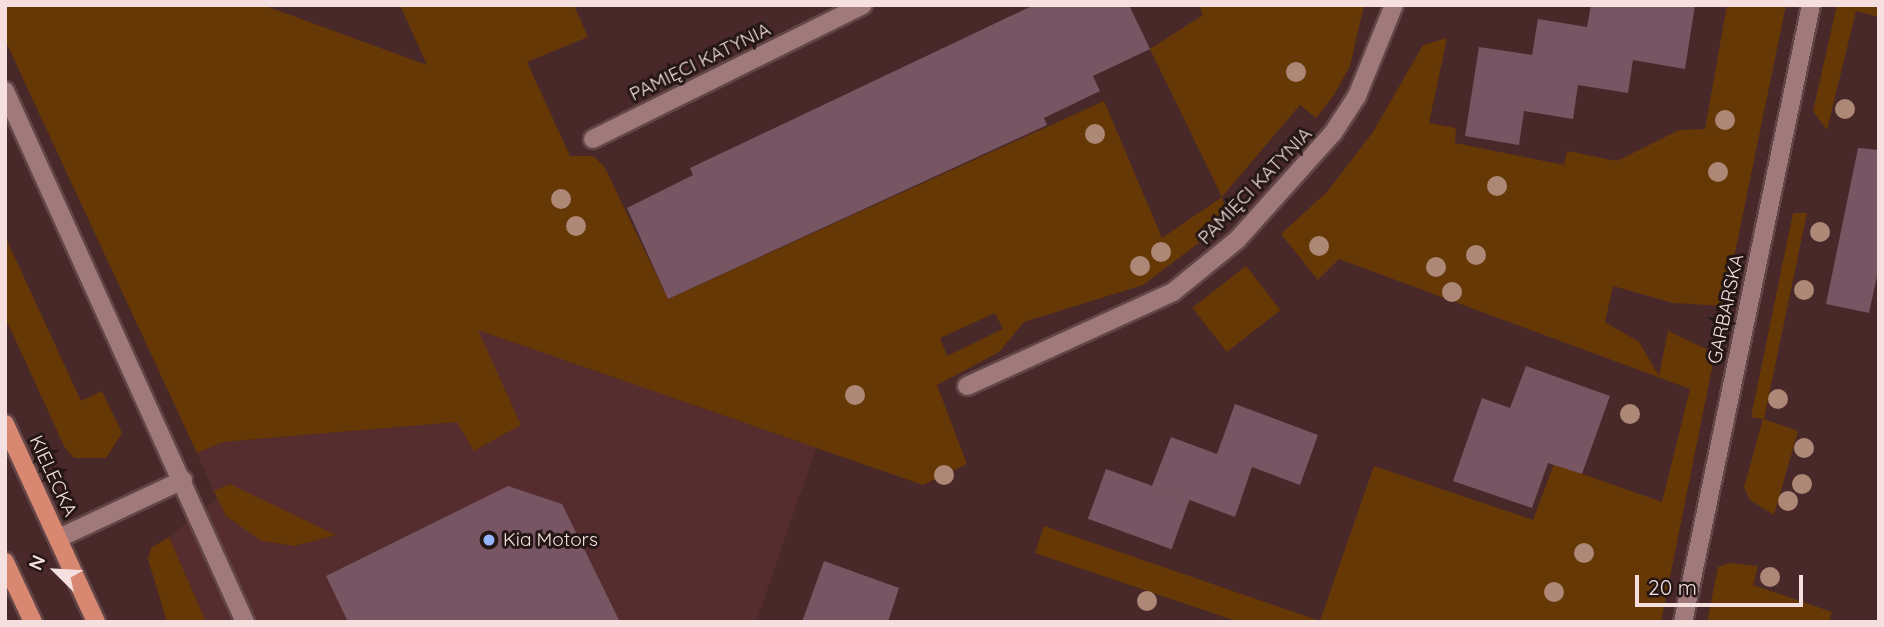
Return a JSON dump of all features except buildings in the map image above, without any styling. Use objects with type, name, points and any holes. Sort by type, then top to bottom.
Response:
[{"type":"main road","name":"KIELECKA","points":[[5,424],[96,622]]},
{"type":"main road","points":[[5,562],[33,622]]},
{"type":"street","name":"PAMIĘCI KATYNIA","points":[[593,139],[863,5]]},
{"type":"street","name":"PAMIĘCI KATYNIA","points":[[967,386],[1173,292],[1237,240],[1333,133],[1367,75],[1394,5]]},
{"type":"street","name":"GARBARSKA","points":[[1683,622],[1811,5]]},
{"type":"street","points":[[5,92],[245,622]]},
{"type":"street","points":[[58,538],[183,480]]},
{"type":"shaded area","points":[[5,5],[263,5],[427,65],[400,5],[574,5],[588,37],[527,62],[570,156],[593,156],[604,166],[668,299],[1104,101],[1162,238],[1222,197],[1229,220],[1143,285],[1024,322],[999,352],[937,385],[967,464],[923,485],[478,330],[521,425],[474,451],[457,422],[223,442],[197,453],[5,40]],"holes":[[[995,313],[1003,329],[947,356],[940,338]]]},
{"type":"shaded area","points":[[1199,5],[1364,5],[1350,66],[1334,95],[1316,118],[1300,105],[1222,197],[1150,49],[1203,15]]},
{"type":"shaded area","points":[[1727,5],[1786,5],[1724,306],[1673,303],[1613,286],[1605,322],[1639,342],[1659,376],[1668,331],[1715,353],[1661,622],[1239,622],[1035,553],[1044,526],[1320,621],[1374,466],[1533,520],[1554,464],[1662,502],[1690,389],[1339,259],[1318,280],[1281,234],[1327,192],[1373,132],[1423,45],[1447,38],[1429,123],[1456,128],[1455,143],[1564,165],[1567,151],[1617,161],[1679,130],[1705,129]]},
{"type":"shaded area","points":[[1837,5],[1879,5],[1879,17],[1856,11],[1827,130],[1813,111]]},
{"type":"shaded area","points":[[1793,213],[1807,213],[1764,419],[1798,431],[1774,515],[1750,500],[1744,487],[1763,419],[1751,417]]},
{"type":"shaded area","points":[[5,236],[81,401],[102,391],[122,433],[106,458],[74,458],[64,446],[5,317]]},
{"type":"shaded area","points":[[1246,266],[1280,310],[1227,352],[1192,308]]},
{"type":"shaded area","points":[[477,329],[816,448],[756,622],[206,622],[169,537],[217,499],[197,453],[223,442],[458,422],[475,451],[520,425]]},
{"type":"shaded area","points":[[230,484],[336,535],[295,546],[262,541],[226,516],[214,491]]},
{"type":"shaded area","points":[[169,537],[206,622],[167,622],[148,559],[151,548]]},
{"type":"shaded area","points":[[1729,563],[1758,566],[1753,585],[1832,612],[1829,622],[1707,622],[1718,567]]},
{"type":"place","name":"Kia Motors","points":[[489,540]]}]
